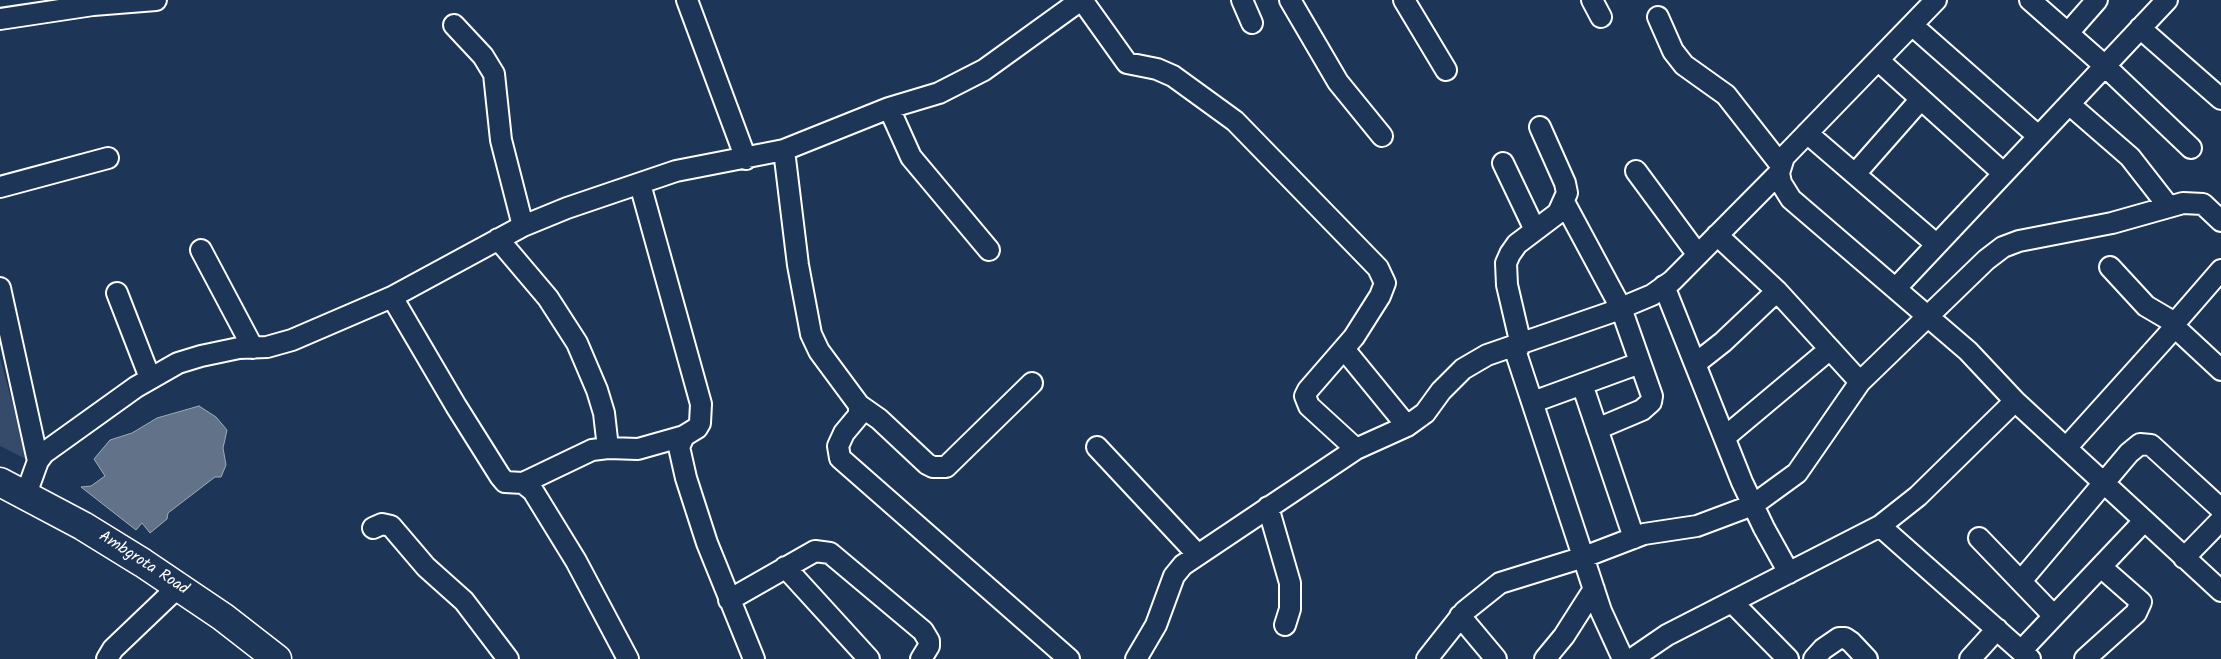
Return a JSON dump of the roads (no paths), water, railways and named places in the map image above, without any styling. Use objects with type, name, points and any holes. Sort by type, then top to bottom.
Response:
[{"type":"main road","name":"Ambgrota Road","points":[[0,482],[26,494],[83,526],[178,586],[223,617],[277,659]]},
{"type":"street","points":[[0,19],[93,4],[156,0]]},
{"type":"street","points":[[687,0],[746,159]]},
{"type":"street","points":[[26,494],[38,461],[44,453],[150,378],[178,364],[201,356],[292,340],[392,297],[523,226],[567,208],[676,171],[746,159],[784,150],[889,108],[939,93],[964,82],[1082,0],[1127,62],[1157,69],[1172,76],[1235,121],[1378,268],[1385,283],[1384,289],[1354,337],[1308,390],[1306,401],[1356,449]]},
{"type":"street","points":[[1242,0],[1252,23]]},
{"type":"street","points":[[1290,0],[1338,82],[1382,136]]},
{"type":"street","points":[[1404,0],[1446,70]]},
{"type":"street","points":[[1136,659],[1156,625],[1174,576],[1183,565],[1356,449],[1407,426],[1425,413],[1441,391],[1463,369],[1487,355],[1518,346],[1620,308],[1652,295],[1664,286],[1698,255],[1779,169],[1784,157],[1936,0]]},
{"type":"street","points":[[2030,0],[2105,66],[2191,148]]},
{"type":"street","points":[[2068,33],[2097,0]]},
{"type":"street","points":[[1896,288],[2167,0]]},
{"type":"street","points":[[1658,17],[1673,51],[1684,65],[1726,95],[1779,169],[1781,183],[1791,199],[1930,317],[2104,484],[2221,591]]},
{"type":"street","points":[[454,25],[484,56],[494,74],[501,140],[523,226]]},
{"type":"street","points":[[1912,25],[2038,136]]},
{"type":"street","points":[[2140,28],[2221,99]]},
{"type":"street","points":[[1878,60],[2003,173]]},
{"type":"street","points":[[1855,174],[1921,99]]},
{"type":"street","points":[[2069,104],[2130,157],[2169,206]]},
{"type":"street","points":[[889,108],[911,158],[989,250]]},
{"type":"street","points":[[1540,127],[1566,183],[1567,193],[1558,213],[1517,244],[1510,254],[1506,263],[1507,285],[1518,346],[1533,402],[1594,589],[1623,659]]},
{"type":"street","points":[[1807,133],[1936,244]]},
{"type":"street","points":[[784,150],[798,265],[811,334],[819,351],[859,405],[879,418],[927,464],[933,467],[946,467],[1032,383]]},
{"type":"street","points":[[0,187],[108,158]]},
{"type":"street","points":[[1503,163],[1535,230]]},
{"type":"street","points":[[1636,171],[1698,255]]},
{"type":"street","points":[[392,297],[456,406],[505,482],[523,483],[592,450],[608,448],[638,449],[684,436],[697,428],[700,423],[701,404],[640,184]]},
{"type":"street","points":[[1564,202],[1620,308],[1651,392],[1651,402],[1642,410],[1597,429]]},
{"type":"street","points":[[1427,659],[1460,616],[1500,583],[1584,557],[1655,531],[1697,526],[1753,505],[1796,473],[1860,382],[1930,317],[1986,260],[2004,248],[2019,241],[2112,223],[2169,206],[2192,202],[2203,204],[2221,222]]},
{"type":"street","points":[[1717,235],[1777,291],[1860,382]]},
{"type":"street","points":[[498,239],[548,298],[577,343],[604,413],[608,448]]},
{"type":"street","points":[[201,250],[253,348]]},
{"type":"street","points":[[2110,267],[2146,306],[2175,325],[2221,370]]},
{"type":"street","points":[[2066,448],[2221,270]]},
{"type":"street","points":[[1664,286],[1753,505],[1790,573]]},
{"type":"street","points":[[0,288],[38,461]]},
{"type":"street","points":[[1695,364],[1723,342],[1777,291]]},
{"type":"street","points":[[117,293],[150,378]]},
{"type":"street","points":[[1344,349],[1407,426]]},
{"type":"street","points":[[1725,437],[1830,349]]},
{"type":"street","points":[[1533,402],[1640,363]]},
{"type":"street","points":[[1582,384],[1634,538]]},
{"type":"street","points":[[1632,659],[1667,635],[1880,526],[1918,496],[2016,401]]},
{"type":"street","points":[[859,405],[859,415],[844,433],[838,446],[840,458],[1069,659]]},
{"type":"street","points":[[684,436],[679,447],[686,478],[729,600],[754,659]]},
{"type":"street","points":[[2021,581],[2135,447],[2146,443],[2221,509]]},
{"type":"street","points":[[1097,447],[1198,555]]},
{"type":"street","points":[[523,483],[533,491],[576,561],[628,659]]},
{"type":"street","points":[[1268,507],[1290,583],[1290,609],[1285,625]]},
{"type":"street","points":[[2184,558],[2221,520]]},
{"type":"street","points":[[1880,526],[2025,655],[2054,616],[2144,521]]},
{"type":"street","points":[[373,528],[382,524],[391,526],[426,567],[464,601],[508,659]]},
{"type":"street","points":[[1979,538],[2054,616]]},
{"type":"street","points":[[729,600],[815,551],[830,553],[923,631],[929,641],[929,646],[921,659]]},
{"type":"street","points":[[2085,659],[2136,613],[2141,602],[2101,566]]},
{"type":"street","points":[[786,567],[869,659]]},
{"type":"street","points":[[107,659],[113,649],[178,586]]},
{"type":"street","points":[[1545,659],[1564,636],[1594,589]]},
{"type":"street","points":[[1732,602],[1788,659]]},
{"type":"street","points":[[1460,616],[1496,659]]},
{"type":"street","points":[[1970,659],[1997,630]]},
{"type":"street","points":[[1814,659],[1823,649],[1839,638],[1851,642],[1867,659]]}]
